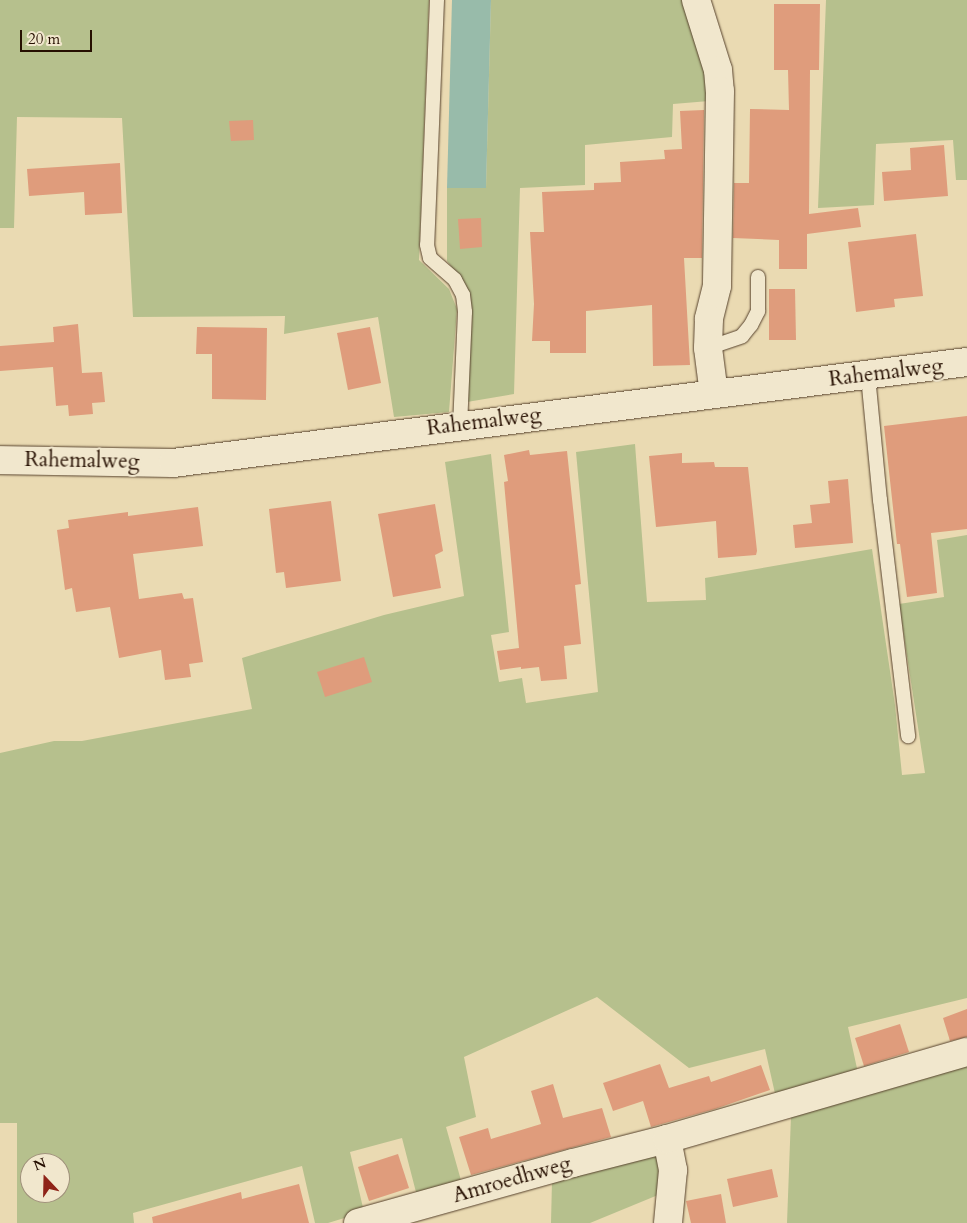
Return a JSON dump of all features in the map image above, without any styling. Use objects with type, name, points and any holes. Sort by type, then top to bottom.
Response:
[{"type":"street","points":[[696,0],[718,70],[720,91],[717,286],[709,319],[708,348],[714,394]]},
{"type":"street","name":"Rahemalweg","points":[[0,460],[173,463],[967,362]]},
{"type":"street","name":"Amroedhweg","points":[[358,1223],[667,1139],[967,1052]]},
{"type":"street","points":[[667,1139],[673,1170],[668,1223]]},
{"type":"lane","points":[[438,0],[427,245],[430,258],[455,280],[463,295],[465,312],[460,425]]},
{"type":"lane","points":[[708,348],[742,336],[751,325],[758,311],[758,277]]},
{"type":"lane","points":[[868,376],[880,500],[908,736]]},
{"type":"green space","points":[[0,0],[429,0],[419,260],[449,289],[457,309],[449,412],[394,417],[378,317],[284,334],[285,316],[133,317],[122,118],[17,117],[14,228],[0,228]]},
{"type":"green space","points":[[491,0],[689,0],[703,46],[709,101],[673,104],[672,137],[585,145],[585,185],[520,188],[514,394],[467,402],[472,314],[469,291],[447,261],[447,188],[486,188]]},
{"type":"green space","points":[[826,0],[967,0],[967,180],[956,180],[953,140],[876,144],[874,205],[818,208]]},
{"type":"green space","points":[[635,444],[647,602],[706,600],[705,578],[872,549],[895,705],[902,775],[925,773],[899,604],[944,597],[937,540],[967,535],[967,998],[848,1027],[858,1073],[776,1098],[765,1049],[689,1068],[597,997],[464,1057],[476,1117],[446,1127],[462,1184],[417,1196],[402,1138],[350,1152],[364,1212],[328,1223],[315,1223],[302,1166],[133,1213],[134,1223],[17,1223],[17,1123],[0,1123],[0,753],[54,741],[82,741],[252,709],[242,658],[384,615],[464,596],[445,462],[491,454],[509,632],[491,635],[499,682],[522,678],[526,703],[598,692],[576,452]]},
{"type":"green space","points":[[967,1062],[967,1223],[787,1223],[791,1116]]},
{"type":"green space","points":[[653,1150],[661,1160],[658,1195],[590,1223],[551,1223],[552,1181]]},
{"type":"shaded area","points":[[452,0],[491,0],[486,188],[447,188]]},
{"type":"building","points":[[774,4],[820,4],[819,70],[810,70],[809,214],[858,208],[861,227],[807,234],[807,269],[779,269],[779,240],[733,238],[734,183],[749,183],[750,109],[789,110],[788,70],[774,70]]},
{"type":"building","points":[[704,110],[702,258],[684,258],[690,365],[653,366],[652,305],[586,311],[586,353],[550,353],[550,341],[532,341],[534,304],[530,232],[544,232],[542,192],[594,190],[594,183],[621,182],[620,162],[665,159],[664,150],[682,149],[680,111]]},
{"type":"building","points":[[253,120],[254,140],[231,141],[229,121]]},
{"type":"building","points":[[944,145],[948,196],[884,201],[882,172],[911,170],[910,148]]},
{"type":"building","points":[[120,163],[122,213],[85,215],[84,192],[29,196],[27,169]]},
{"type":"building","points":[[481,218],[482,247],[460,249],[458,219]]},
{"type":"building","points":[[916,234],[923,296],[894,299],[895,307],[856,312],[848,242]]},
{"type":"building","points":[[769,289],[795,289],[796,340],[769,340]]},
{"type":"building","points":[[78,324],[82,373],[102,372],[105,402],[92,403],[93,414],[69,416],[68,405],[56,406],[53,367],[0,371],[0,346],[54,342],[53,327]]},
{"type":"building","points":[[197,327],[267,328],[266,400],[212,399],[212,354],[196,354]]},
{"type":"building","points":[[370,327],[381,383],[348,390],[337,333]]},
{"type":"building","points":[[967,416],[967,529],[931,533],[937,593],[907,597],[900,544],[897,544],[884,426]]},
{"type":"building","points":[[529,450],[530,455],[567,451],[581,584],[575,585],[581,644],[564,646],[567,679],[541,681],[539,667],[500,670],[497,651],[519,648],[504,482],[508,481],[504,455]]},
{"type":"building","points":[[682,453],[682,463],[714,462],[715,467],[748,467],[756,555],[718,558],[716,521],[656,527],[649,456]]},
{"type":"building","points":[[848,479],[853,543],[795,548],[793,525],[812,523],[810,505],[830,503],[828,481]]},
{"type":"building","points":[[331,501],[341,581],[286,588],[284,572],[276,573],[269,509]]},
{"type":"building","points":[[435,504],[443,551],[435,555],[441,588],[393,597],[378,514]]},
{"type":"building","points":[[198,507],[203,546],[133,554],[139,599],[182,593],[184,599],[193,598],[203,662],[189,664],[191,677],[165,680],[161,650],[119,658],[110,607],[76,612],[72,588],[65,590],[57,530],[69,528],[68,520],[128,512],[128,516]]},
{"type":"building","points":[[364,657],[372,682],[325,697],[317,672]]},
{"type":"building","points":[[967,1009],[967,1037],[950,1041],[943,1018]]},
{"type":"building","points":[[900,1024],[909,1052],[864,1066],[855,1038]]},
{"type":"building","points":[[660,1064],[669,1088],[709,1076],[711,1082],[761,1065],[770,1090],[715,1109],[651,1127],[643,1101],[613,1111],[603,1083]]},
{"type":"building","points":[[553,1084],[563,1118],[602,1108],[611,1137],[471,1175],[459,1137],[488,1128],[491,1139],[541,1124],[531,1091]]},
{"type":"building","points":[[398,1154],[409,1188],[369,1201],[358,1167]]},
{"type":"building","points":[[772,1169],[778,1197],[733,1207],[727,1179]]},
{"type":"building","points":[[299,1184],[309,1223],[153,1223],[152,1217],[241,1192],[242,1199]]},
{"type":"building","points":[[721,1194],[726,1223],[691,1223],[686,1201]]}]
